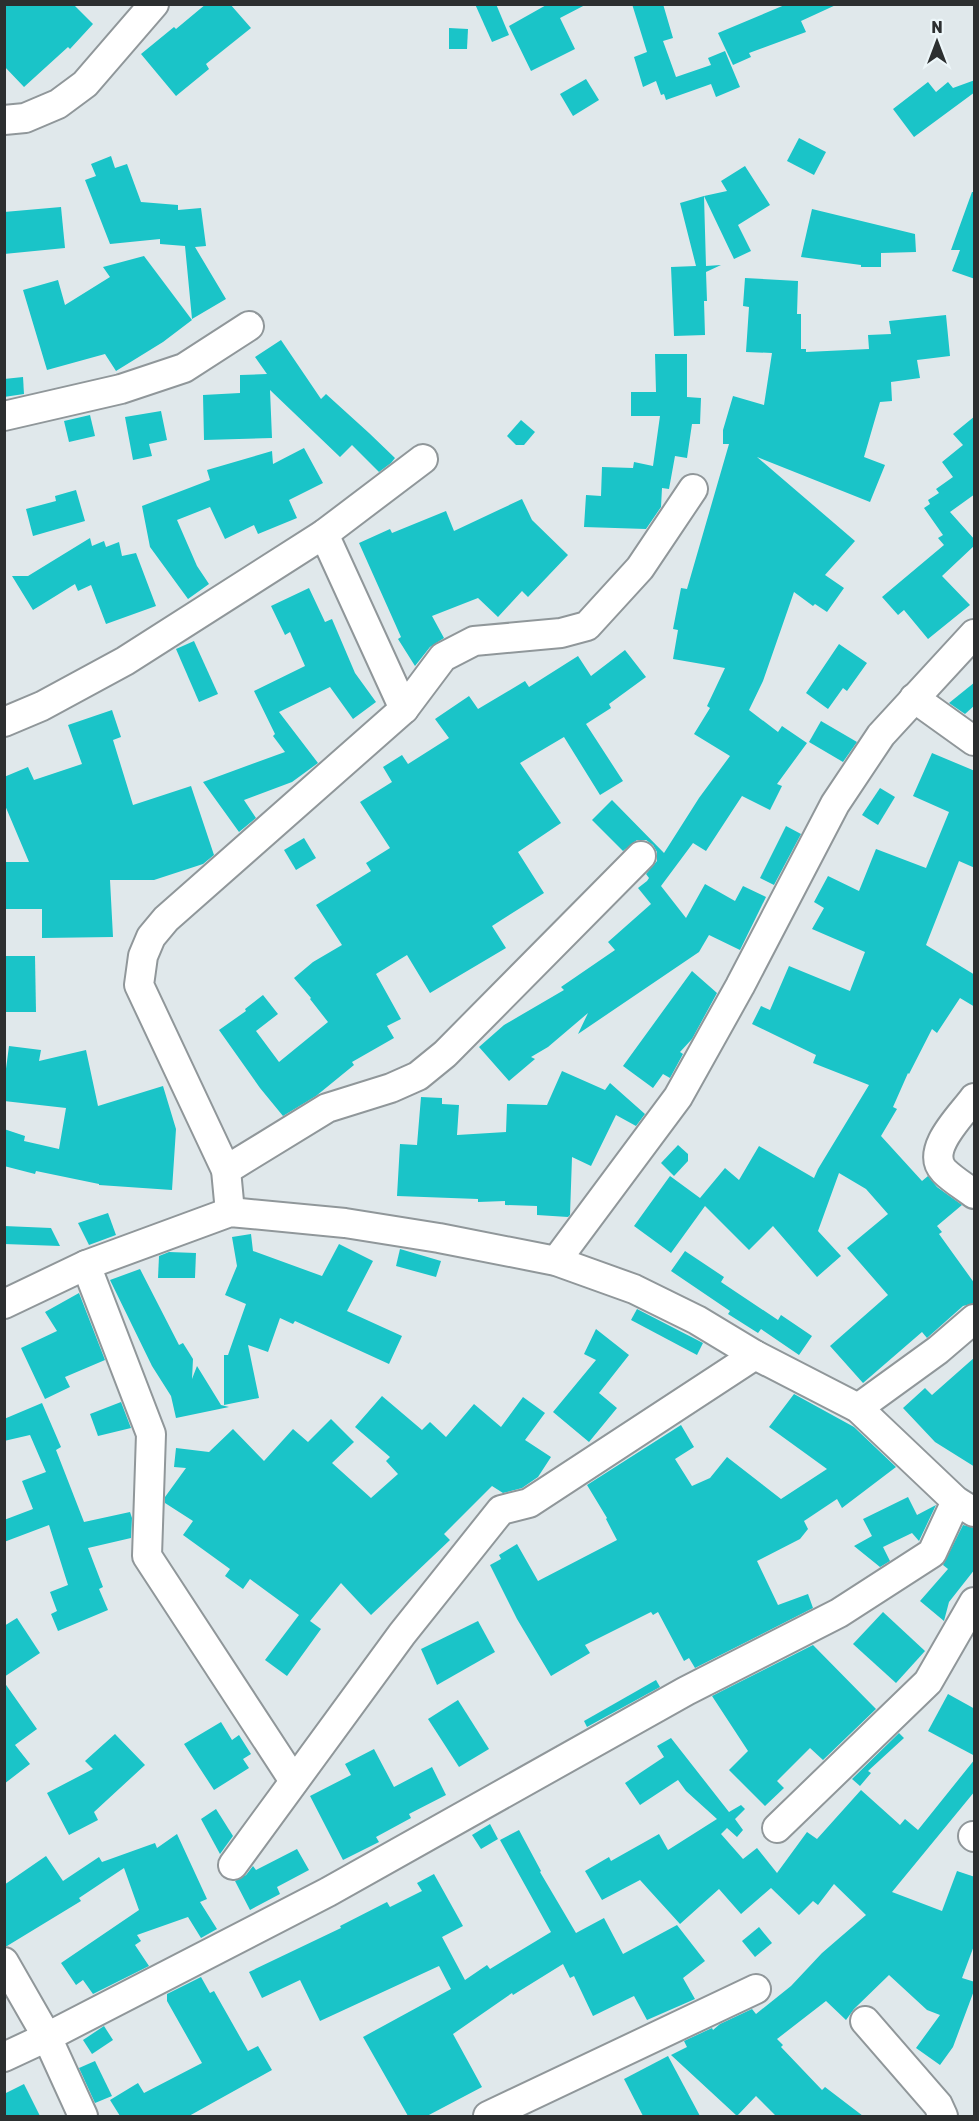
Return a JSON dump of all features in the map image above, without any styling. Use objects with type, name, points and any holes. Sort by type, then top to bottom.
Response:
[{"type":"street","points":[[4,120],[25,118],[58,104],[85,84],[154,4]]},
{"type":"street","points":[[4,416],[121,389],[184,368],[249,326]]},
{"type":"street","points":[[4,722],[42,706],[125,661],[324,534],[423,459]]},
{"type":"street","points":[[230,1212],[226,1170],[139,985],[143,956],[151,937],[166,919],[405,709],[443,657],[474,641],[561,633],[587,626],[640,568],[693,489]]},
{"type":"street","points":[[324,534],[405,709]]},
{"type":"street","points":[[556,1261],[678,1097],[740,986],[835,804],[881,735],[975,634]]},
{"type":"street","points":[[914,698],[975,741]]},
{"type":"street","points":[[226,1170],[327,1108],[391,1088],[418,1076],[445,1054],[640,856]]},
{"type":"street","points":[[975,1098],[939,1145],[938,1159],[943,1170],[975,1194]]},
{"type":"street","points":[[4,1304],[86,1265],[230,1212],[345,1223],[439,1238],[556,1261],[634,1289],[697,1320],[755,1355],[858,1408],[965,1506],[932,1553],[839,1613],[686,1691],[328,1892],[4,2057]]},
{"type":"street","points":[[86,1265],[151,1434],[147,1556],[294,1781]]},
{"type":"street","points":[[858,1408],[938,1350],[975,1319]]},
{"type":"street","points":[[232,1865],[402,1634],[501,1510],[530,1503],[755,1355]]},
{"type":"street","points":[[777,1828],[928,1682],[975,1602]]},
{"type":"street","points":[[4,1962],[47,2037],[83,2116]]},
{"type":"street","points":[[488,2116],[756,1989]]},
{"type":"street","points":[[865,2021],[938,2105],[943,2116]]},
{"type":"building","points":[[4,4],[73,4],[93,24],[70,49],[68,47],[24,87],[4,66]]},
{"type":"building","points":[[206,4],[230,4],[251,28],[206,64],[209,69],[176,96],[141,54]]},
{"type":"building","points":[[475,4],[496,4],[509,35],[492,42]]},
{"type":"building","points":[[548,4],[587,4],[560,18],[575,49],[531,71],[509,26]]},
{"type":"building","points":[[632,4],[663,4],[673,38],[663,41],[676,77],[711,65],[708,58],[725,51],[740,87],[716,97],[711,84],[666,100],[664,94],[661,95],[656,81],[643,87],[634,57],[647,52]]},
{"type":"building","points":[[787,4],[838,4],[801,21],[806,32],[749,53],[751,57],[733,65],[718,33]]},
{"type":"building","points":[[449,28],[468,29],[467,49],[449,49]]},
{"type":"building","points":[[586,79],[599,100],[573,116],[560,94]]},
{"type":"building","points":[[975,80],[975,92],[914,137],[893,109],[928,82],[936,92],[948,82],[953,88]]},
{"type":"building","points":[[799,138],[826,152],[814,175],[787,161]]},
{"type":"building","points":[[111,156],[115,168],[127,164],[141,202],[178,205],[178,210],[201,208],[206,246],[195,247],[226,299],[192,319],[185,246],[160,244],[160,239],[110,244],[85,180],[96,176],[91,164]]},
{"type":"building","points":[[745,166],[770,205],[738,225],[751,251],[734,259],[704,196],[727,191],[721,181]]},
{"type":"building","points":[[972,192],[975,192],[975,279],[952,271],[960,250],[951,250]]},
{"type":"building","points":[[704,196],[706,266],[721,265],[706,272],[705,335],[674,336],[671,267],[696,266],[680,203]]},
{"type":"building","points":[[61,207],[65,248],[4,254],[4,212]]},
{"type":"building","points":[[812,209],[915,234],[916,252],[881,253],[881,267],[861,267],[861,265],[801,257]]},
{"type":"building","points":[[144,256],[192,320],[163,342],[116,371],[105,354],[47,370],[23,290],[58,280],[65,305],[110,277],[103,267]]},
{"type":"building","points":[[745,278],[798,281],[797,314],[801,314],[801,349],[806,349],[806,352],[869,349],[868,335],[891,334],[889,321],[946,315],[950,356],[917,360],[920,378],[891,382],[892,401],[880,402],[864,457],[885,465],[870,502],[757,457],[855,541],[825,575],[844,588],[827,612],[815,604],[813,606],[794,592],[763,681],[749,710],[778,732],[782,726],[807,743],[777,784],[782,786],[770,810],[742,796],[706,851],[693,843],[661,886],[686,918],[705,884],[735,901],[743,886],[766,897],[740,950],[709,935],[699,952],[578,1034],[588,1013],[548,1047],[531,1057],[535,1059],[509,1081],[479,1047],[504,1025],[564,990],[561,987],[615,950],[608,942],[651,904],[638,888],[647,881],[649,878],[646,874],[657,861],[657,852],[653,845],[646,840],[637,840],[623,851],[592,820],[612,800],[664,853],[699,798],[730,756],[694,734],[710,708],[707,706],[725,668],[673,659],[678,630],[673,629],[681,588],[687,589],[729,444],[723,444],[723,430],[733,396],[764,405],[772,353],[746,352],[749,307],[743,306]]},
{"type":"building","points":[[281,340],[321,399],[326,394],[369,433],[395,458],[391,463],[379,472],[352,445],[340,457],[270,390],[272,438],[204,440],[203,395],[240,393],[240,375],[267,374],[255,357]]},
{"type":"building","points":[[655,354],[687,354],[687,397],[701,398],[700,424],[692,424],[687,458],[675,456],[669,489],[662,488],[661,507],[646,529],[584,527],[586,495],[601,496],[602,467],[633,468],[634,462],[653,466],[660,416],[631,416],[631,392],[656,392]]},
{"type":"building","points":[[23,377],[24,394],[4,397],[4,379]]},
{"type":"building","points":[[161,411],[167,440],[149,444],[152,456],[133,460],[125,417]]},
{"type":"building","points":[[90,415],[95,436],[69,442],[64,421]]},
{"type":"building","points":[[975,416],[975,494],[950,512],[975,540],[975,545],[942,576],[970,605],[928,639],[904,610],[898,615],[882,597],[944,545],[938,538],[943,535],[924,508],[930,504],[928,500],[939,493],[936,489],[953,477],[942,462],[963,445],[953,434]]},
{"type":"building","points":[[521,420],[535,432],[524,445],[516,445],[507,436]]},
{"type":"building","points":[[304,448],[323,483],[289,500],[297,518],[258,534],[254,525],[225,539],[210,507],[177,520],[197,566],[209,584],[188,599],[150,547],[142,506],[210,480],[207,470],[272,451],[273,464]]},
{"type":"building","points":[[76,490],[85,521],[33,536],[26,509],[56,501],[55,496]]},
{"type":"building","points":[[522,499],[532,520],[568,555],[528,597],[522,591],[498,617],[478,598],[432,616],[444,638],[430,647],[415,666],[398,639],[401,637],[359,543],[390,529],[392,533],[446,511],[454,531]]},
{"type":"building","points":[[90,538],[92,546],[104,541],[106,547],[119,542],[122,556],[136,553],[156,606],[106,624],[91,585],[78,591],[75,584],[33,610],[12,576],[28,576]]},
{"type":"building","points":[[309,588],[325,622],[332,619],[355,673],[376,702],[353,719],[330,687],[279,712],[318,763],[292,782],[244,800],[256,818],[239,832],[203,782],[285,752],[273,736],[275,734],[254,691],[305,666],[290,632],[285,635],[271,606]]},
{"type":"building","points":[[194,641],[218,694],[199,702],[176,649]]},
{"type":"building","points":[[839,644],[867,663],[847,691],[843,688],[828,709],[806,693]]},
{"type":"building","points":[[625,650],[646,677],[609,704],[611,708],[586,724],[623,781],[600,795],[564,737],[520,763],[561,823],[518,852],[544,893],[492,926],[506,948],[430,993],[407,955],[376,974],[401,1019],[387,1026],[394,1038],[352,1062],[354,1065],[316,1096],[283,1116],[219,1030],[246,1011],[245,1009],[263,995],[278,1014],[256,1031],[279,1062],[328,1022],[294,978],[313,962],[342,945],[316,905],[371,871],[366,863],[390,848],[360,802],[392,782],[383,767],[402,755],[408,764],[449,738],[435,719],[469,696],[478,709],[525,681],[529,687],[578,656],[591,676]]},
{"type":"building","points":[[975,682],[975,705],[965,714],[949,703]]},
{"type":"building","points":[[112,710],[121,737],[113,740],[133,805],[191,786],[214,855],[203,864],[154,880],[110,880],[113,937],[42,938],[42,909],[5,909],[5,862],[29,862],[4,803],[4,777],[28,767],[34,780],[82,764],[68,725]]},
{"type":"building","points":[[821,721],[857,742],[843,762],[809,742]]},
{"type":"building","points":[[932,753],[975,771],[975,868],[959,861],[926,945],[975,975],[975,1007],[960,998],[937,1033],[932,1029],[893,1107],[897,1109],[881,1136],[922,1181],[928,1176],[937,1187],[962,1205],[937,1226],[942,1232],[939,1234],[975,1284],[975,1303],[963,1306],[927,1338],[922,1332],[863,1383],[830,1346],[888,1295],[847,1248],[888,1214],[866,1189],[839,1173],[818,1231],[841,1256],[817,1277],[773,1226],[749,1250],[705,1206],[671,1253],[634,1226],[670,1176],[700,1198],[725,1168],[739,1180],[759,1146],[814,1178],[869,1085],[813,1063],[816,1055],[752,1024],[761,1006],[770,1010],[789,966],[850,991],[865,952],[812,929],[824,908],[814,902],[828,876],[859,891],[876,849],[926,868],[949,812],[913,796]]},
{"type":"building","points":[[880,788],[895,797],[878,825],[862,815]]},
{"type":"building","points":[[786,826],[801,834],[774,885],[760,878]]},
{"type":"building","points":[[304,838],[316,858],[296,870],[284,850]]},
{"type":"building","points":[[4,956],[35,956],[36,1012],[4,1012]]},
{"type":"building","points":[[692,971],[717,993],[692,1039],[680,1052],[683,1054],[670,1078],[663,1074],[653,1088],[623,1066]]},
{"type":"building","points":[[9,1046],[41,1050],[39,1061],[86,1050],[98,1106],[163,1086],[176,1129],[172,1190],[99,1185],[4,1166],[4,1129],[25,1136],[24,1141],[59,1149],[66,1108],[4,1101]]},
{"type":"building","points":[[562,1071],[605,1090],[610,1083],[645,1114],[636,1126],[616,1115],[591,1166],[572,1157],[570,1215],[568,1217],[537,1215],[537,1206],[505,1205],[505,1201],[478,1202],[478,1199],[397,1196],[400,1144],[417,1145],[421,1097],[442,1098],[442,1104],[459,1105],[457,1135],[506,1132],[507,1104],[547,1105]]},
{"type":"building","points":[[678,1145],[688,1154],[688,1161],[674,1176],[661,1163]]},
{"type":"building","points":[[108,1213],[116,1235],[89,1245],[78,1223]]},
{"type":"building","points":[[4,1226],[51,1228],[60,1246],[4,1244]]},
{"type":"building","points":[[251,1234],[253,1251],[322,1276],[339,1244],[373,1261],[347,1311],[402,1336],[389,1364],[295,1321],[293,1324],[280,1318],[268,1352],[248,1345],[259,1398],[224,1405],[224,1355],[228,1355],[246,1304],[225,1295],[237,1266],[232,1237]]},
{"type":"building","points":[[400,1249],[441,1261],[436,1277],[396,1266]]},
{"type":"building","points":[[685,1251],[724,1277],[721,1282],[778,1320],[781,1315],[812,1336],[799,1355],[761,1329],[758,1333],[728,1314],[730,1311],[671,1271]]},
{"type":"building","points":[[169,1252],[196,1253],[195,1278],[158,1278],[159,1256]]},
{"type":"building","points":[[140,1269],[179,1345],[183,1343],[193,1359],[192,1379],[197,1366],[221,1405],[229,1407],[176,1418],[171,1396],[152,1366],[110,1280]]},
{"type":"building","points":[[79,1293],[105,1360],[65,1377],[70,1387],[45,1399],[21,1348],[57,1331],[45,1312]]},
{"type":"building","points":[[637,1309],[703,1343],[697,1355],[631,1320]]},
{"type":"building","points":[[596,1329],[629,1355],[599,1393],[617,1408],[589,1442],[553,1412],[596,1360],[584,1354]]},
{"type":"building","points":[[975,1357],[975,1467],[935,1442],[903,1408],[925,1388],[932,1395]]},
{"type":"building","points":[[794,1394],[854,1427],[896,1467],[842,1508],[837,1499],[804,1521],[808,1529],[800,1539],[757,1561],[778,1605],[808,1594],[813,1608],[695,1668],[689,1658],[684,1661],[658,1612],[653,1615],[651,1612],[585,1645],[590,1653],[551,1676],[517,1619],[490,1565],[501,1559],[499,1555],[517,1544],[538,1581],[617,1540],[587,1485],[681,1425],[694,1447],[675,1459],[692,1486],[710,1478],[727,1457],[781,1499],[827,1469],[769,1427]]},
{"type":"building","points":[[382,1396],[422,1430],[430,1422],[446,1437],[474,1404],[501,1427],[523,1397],[545,1413],[525,1440],[551,1457],[538,1477],[522,1488],[503,1493],[492,1486],[444,1534],[450,1540],[371,1615],[341,1583],[310,1621],[321,1629],[287,1676],[265,1660],[299,1615],[250,1579],[243,1589],[225,1576],[230,1569],[183,1535],[193,1521],[165,1503],[165,1497],[186,1468],[174,1467],[176,1448],[209,1452],[233,1429],[264,1461],[293,1429],[308,1442],[331,1419],[354,1442],[332,1463],[371,1498],[398,1474],[386,1461],[390,1457],[355,1427]]},
{"type":"building","points":[[121,1402],[131,1428],[98,1436],[90,1414]]},
{"type":"building","points":[[42,1403],[61,1447],[56,1450],[84,1522],[130,1512],[132,1518],[131,1538],[88,1548],[103,1587],[99,1589],[108,1610],[58,1631],[51,1614],[57,1611],[50,1592],[68,1585],[49,1525],[4,1542],[4,1520],[33,1509],[22,1481],[46,1472],[30,1435],[4,1441],[4,1419]]},
{"type":"building","points":[[908,1497],[917,1515],[936,1505],[919,1541],[912,1533],[883,1547],[890,1561],[880,1567],[854,1546],[872,1536],[863,1519]]},
{"type":"building","points":[[963,1525],[975,1528],[975,1569],[949,1602],[944,1621],[920,1601],[948,1569],[943,1565]]},
{"type":"building","points":[[883,1612],[925,1651],[896,1683],[853,1644]]},
{"type":"building","points":[[17,1618],[40,1653],[4,1677],[4,1626]]},
{"type":"building","points":[[478,1621],[495,1652],[437,1685],[421,1649]]},
{"type":"building","points":[[813,1645],[876,1709],[823,1760],[810,1748],[777,1781],[784,1788],[765,1806],[729,1770],[748,1751],[712,1696]]},
{"type":"building","points":[[656,1680],[660,1687],[587,1727],[584,1721]]},
{"type":"building","points":[[4,1682],[37,1729],[15,1745],[30,1764],[4,1784]]},
{"type":"building","points":[[948,1694],[975,1709],[975,1756],[928,1731]]},
{"type":"building","points":[[458,1700],[489,1749],[459,1767],[428,1719]]},
{"type":"building","points":[[221,1722],[232,1740],[239,1735],[251,1754],[243,1759],[249,1768],[214,1790],[184,1744]]},
{"type":"building","points":[[899,1733],[904,1738],[868,1771],[871,1773],[860,1786],[852,1779]]},
{"type":"building","points":[[115,1734],[145,1765],[94,1812],[98,1820],[69,1835],[47,1793],[93,1769],[85,1761]]},
{"type":"building","points":[[671,1738],[729,1812],[741,1805],[745,1809],[735,1819],[743,1830],[737,1837],[727,1828],[721,1834],[743,1859],[757,1848],[777,1873],[807,1832],[817,1839],[861,1790],[900,1825],[905,1819],[918,1830],[975,1759],[975,1791],[892,1892],[942,1911],[957,1871],[975,1877],[975,1943],[962,1978],[975,1982],[975,1988],[953,2047],[940,2065],[916,2048],[940,2015],[927,2010],[889,1975],[854,2009],[846,2020],[826,2001],[777,2039],[783,2045],[781,2047],[822,2090],[825,2087],[863,2116],[776,2116],[756,2096],[737,2116],[671,2055],[687,2047],[684,2041],[712,2028],[713,2030],[720,2024],[752,2009],[756,2014],[791,1986],[822,1953],[866,1915],[834,1884],[818,1905],[813,1901],[799,1915],[771,1888],[741,1914],[719,1889],[680,1924],[640,1880],[602,1900],[585,1871],[609,1857],[611,1861],[659,1834],[668,1850],[717,1819],[686,1791],[678,1780],[640,1805],[625,1783],[664,1757],[657,1746]]},
{"type":"building","points":[[374,1749],[394,1787],[432,1767],[446,1795],[409,1814],[411,1818],[376,1837],[379,1842],[343,1860],[310,1796],[351,1775],[345,1764]]},
{"type":"building","points":[[216,1809],[233,1836],[220,1854],[201,1819]]},
{"type":"building","points":[[490,1824],[498,1839],[481,1849],[472,1835]]},
{"type":"building","points":[[519,1830],[540,1872],[576,1933],[604,1918],[623,1954],[677,1925],[705,1961],[683,1978],[695,1999],[647,2020],[634,1996],[593,2016],[574,1976],[570,1978],[563,1964],[513,1995],[512,1993],[453,2034],[482,2087],[427,2116],[408,2116],[363,2037],[451,1989],[439,1966],[320,2021],[300,1980],[262,1998],[249,1972],[341,1928],[340,1926],[387,1902],[390,1907],[422,1891],[417,1883],[434,1874],[463,1926],[442,1937],[465,1980],[487,1965],[490,1969],[551,1932],[500,1840]]},
{"type":"building","points":[[177,1834],[207,1899],[200,1902],[217,1929],[201,1938],[188,1917],[137,1935],[141,1941],[135,1945],[149,1966],[93,1994],[83,1980],[76,1985],[61,1963],[139,1910],[124,1868],[79,1898],[81,1901],[4,1946],[4,1885],[46,1856],[63,1881],[99,1857],[102,1862],[155,1843],[157,1848]]},
{"type":"building","points":[[297,1849],[309,1870],[277,1887],[280,1894],[250,1910],[235,1881],[246,1875],[253,1866],[256,1870]]},
{"type":"building","points":[[759,1927],[772,1943],[755,1957],[742,1941]]},
{"type":"building","points":[[201,1977],[210,1993],[214,1991],[248,2051],[258,2046],[272,2070],[189,2116],[120,2116],[110,2100],[138,2083],[144,2093],[202,2063],[167,2001],[167,1994]]},
{"type":"building","points":[[104,2026],[113,2040],[92,2054],[83,2040]]},
{"type":"building","points":[[668,2056],[700,2116],[643,2116],[624,2079]]},
{"type":"building","points":[[95,2061],[112,2096],[95,2103],[79,2068]]},
{"type":"building","points":[[24,2084],[40,2116],[4,2116],[4,2094]]}]
